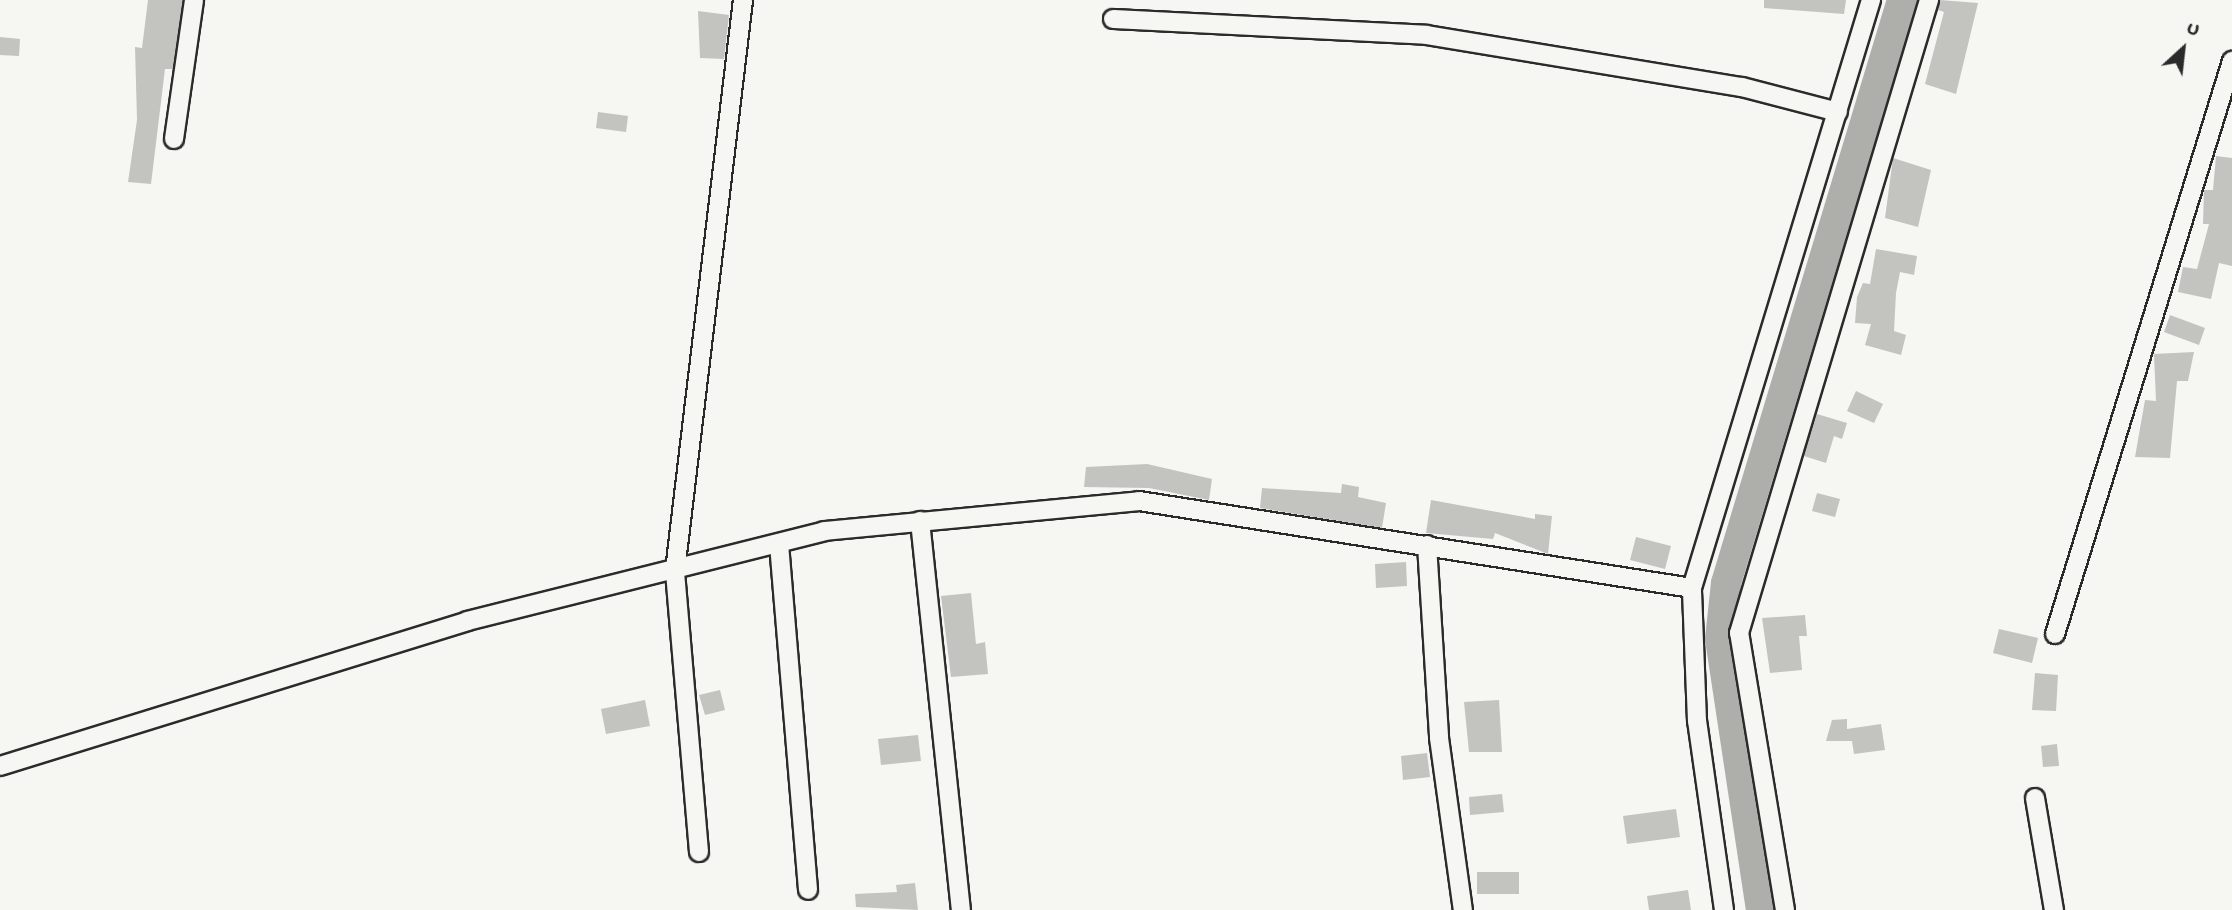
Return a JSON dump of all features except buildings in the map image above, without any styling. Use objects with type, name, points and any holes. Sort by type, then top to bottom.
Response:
[{"type":"street","points":[[174,139],[194,0]]},
{"type":"street","points":[[699,852],[675,571],[743,0]]},
{"type":"street","points":[[1724,910],[1697,721],[1692,587],[1871,0]]},
{"type":"street","points":[[1786,910],[1739,633],[1929,0]]},
{"type":"street","points":[[1112,19],[1427,35],[1741,88],[1838,112]]},
{"type":"street","points":[[2055,634],[2232,61]]},
{"type":"street","points":[[0,766],[467,621],[675,571],[824,531],[1139,501],[1692,587]]},
{"type":"street","points":[[920,521],[961,910]]},
{"type":"street","points":[[779,544],[808,890]]},
{"type":"street","points":[[1427,545],[1439,738],[1464,910]]},
{"type":"street","points":[[2035,798],[2054,910]]},
{"type":"waterway","points":[[1761,910],[1720,639],[1726,583],[1902,0]]}]
